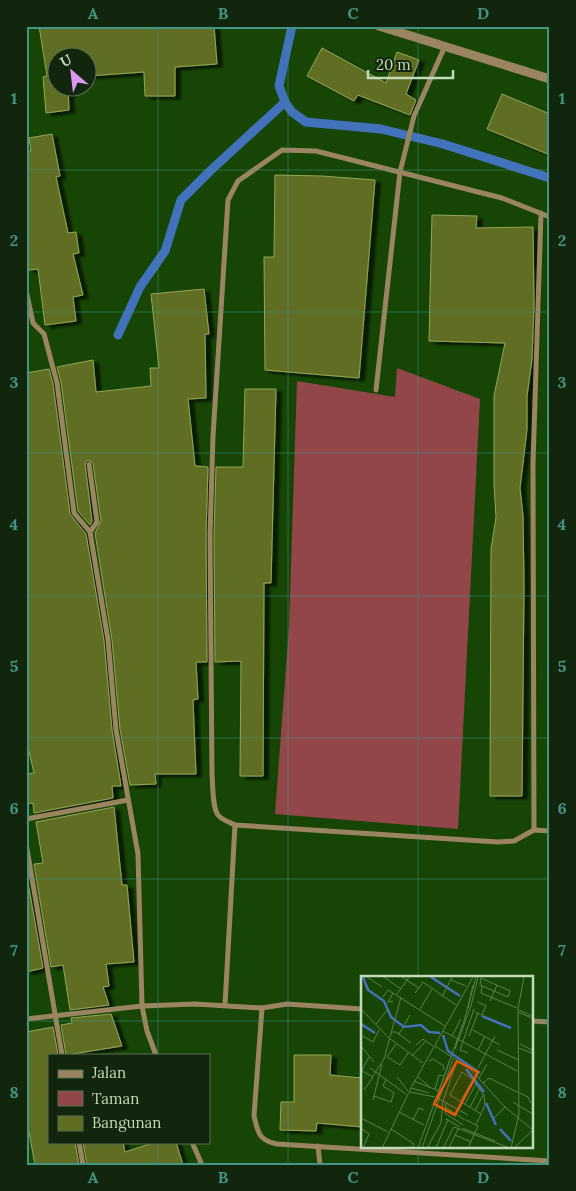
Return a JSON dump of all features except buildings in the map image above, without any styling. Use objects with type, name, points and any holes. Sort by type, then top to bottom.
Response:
[{"type":"street","points":[[379,26],[550,79]]},
{"type":"street","points":[[376,390],[400,172],[414,116],[445,46]]},
{"type":"street","points":[[550,217],[502,198],[316,151],[282,150],[238,181],[228,200],[213,436],[210,535],[212,764],[216,812],[222,819],[235,825],[498,842],[514,841],[534,830],[550,831]]},
{"type":"street","points":[[534,830],[533,463],[540,214]]},
{"type":"street","points":[[26,290],[33,323],[44,334],[58,383],[74,513],[90,532],[108,640],[116,730],[138,854],[142,1006],[147,1031],[156,1054]]},
{"type":"street","points":[[90,464],[97,522],[90,532]]},
{"type":"street","points":[[26,819],[128,800]]},
{"type":"street","points":[[225,1006],[235,825]]},
{"type":"street","points":[[26,843],[62,1054]]},
{"type":"street","points":[[26,1019],[142,1006],[195,1004],[262,1008],[287,1004],[361,1009]]},
{"type":"street","points":[[262,1008],[254,1116],[258,1132],[264,1140],[318,1146],[550,1161]]},
{"type":"street","points":[[534,1021],[550,1022]]},
{"type":"street","points":[[79,1144],[83,1165]]},
{"type":"street","points":[[193,1144],[202,1165]]},
{"type":"street","points":[[318,1146],[320,1165]]},
{"type":"green space","points":[[397,368],[480,399],[458,829],[275,814],[289,627],[297,381],[395,397]]},
{"type":"waterway","points":[[292,26],[279,86],[285,102],[292,112],[306,122],[381,129],[443,144],[550,178]]},
{"type":"waterway","points":[[118,335],[140,287],[165,251],[181,200],[285,102]]}]
